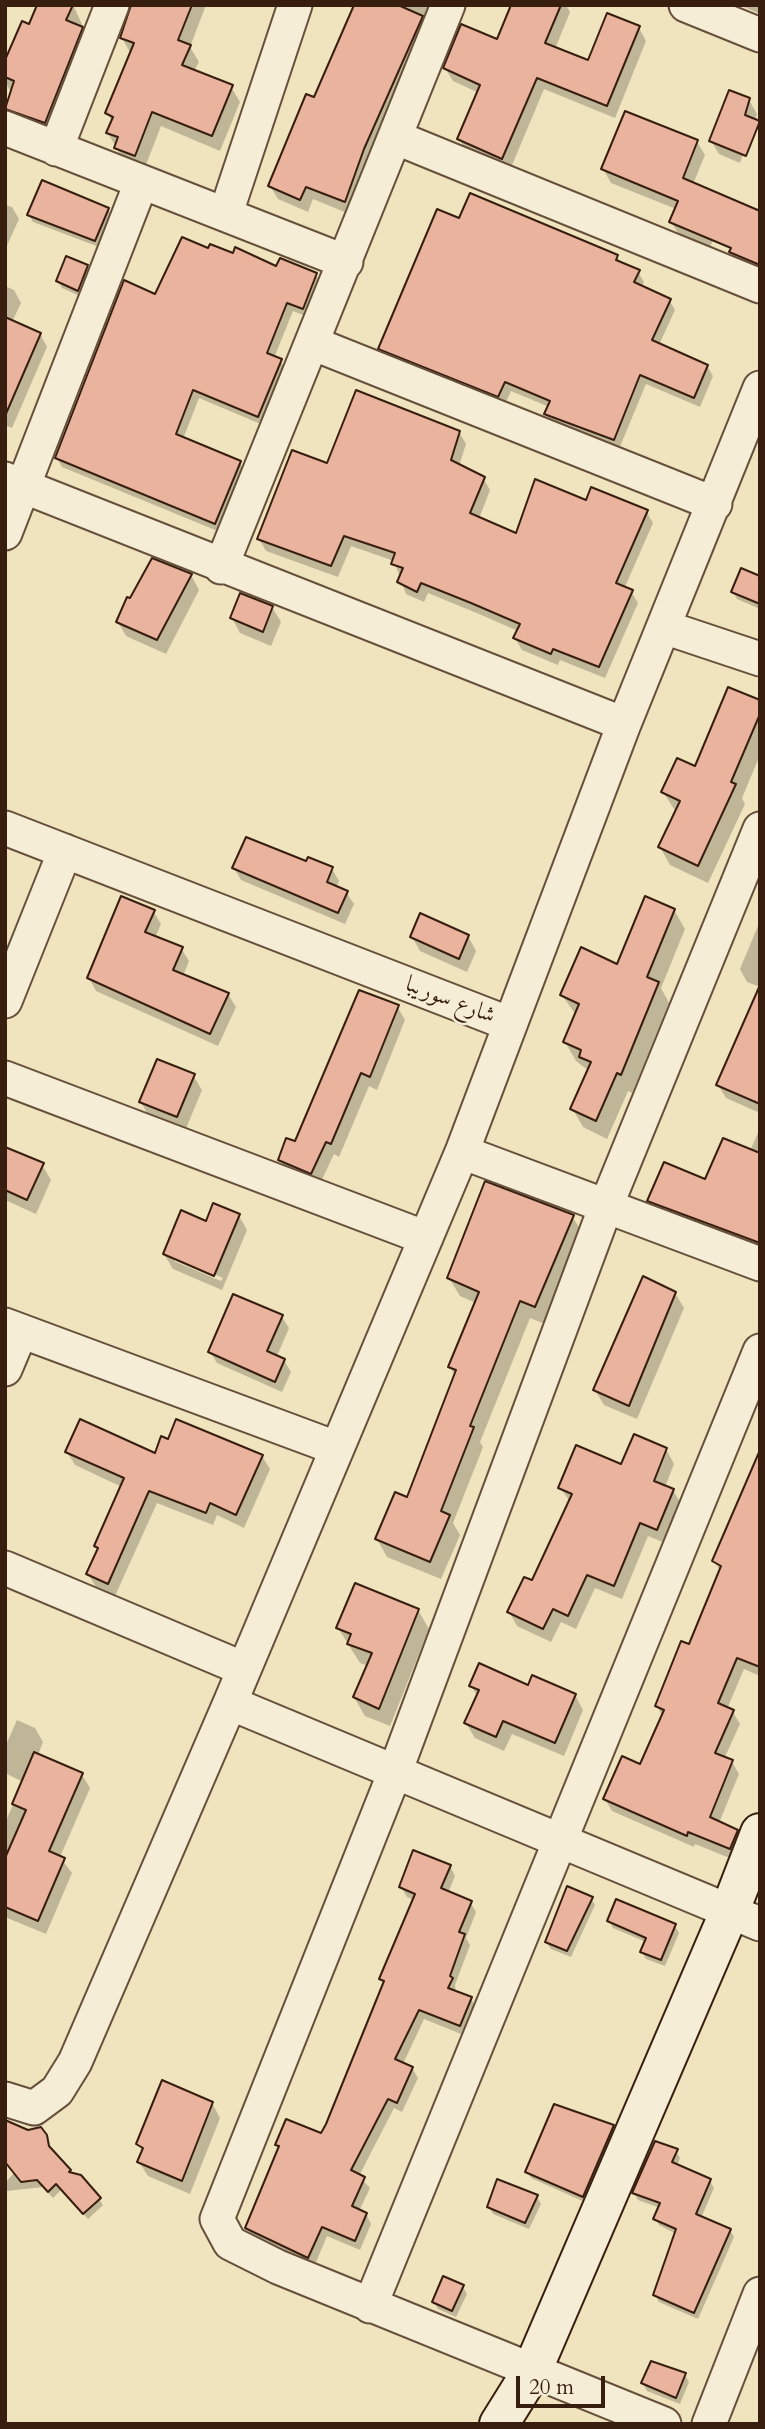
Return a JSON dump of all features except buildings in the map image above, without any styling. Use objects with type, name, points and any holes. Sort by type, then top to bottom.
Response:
[{"type":"street","points":[[56,149],[112,5]]},
{"type":"street","points":[[226,213],[295,5]]},
{"type":"street","points":[[221,566],[397,138],[448,5]]},
{"type":"street","points":[[685,5],[760,35]]},
{"type":"street","points":[[5,128],[346,262]]},
{"type":"street","points":[[397,138],[760,286]]},
{"type":"street","points":[[5,533],[15,483],[141,183]]},
{"type":"street","points":[[312,343],[715,504]]},
{"type":"street","points":[[510,1024],[624,724],[760,388]]},
{"type":"street","points":[[15,483],[624,724]]},
{"type":"street","points":[[664,627],[760,659]]},
{"type":"street","name":"شارع سوريبا","points":[[5,828],[510,1024],[426,1238],[230,1703],[66,2081],[34,2108],[5,2099]]},
{"type":"street","points":[[664,2424],[370,2306],[230,2243],[217,2219],[394,1772],[606,1206],[760,829]]},
{"type":"street","points":[[5,1002],[65,851]]},
{"type":"street","points":[[5,1078],[426,1238]]},
{"type":"street","points":[[462,1152],[760,1264]]},
{"type":"street","points":[[5,1369],[13,1328],[336,1448]]},
{"type":"street","points":[[370,2306],[561,1844],[760,1351]]},
{"type":"street","points":[[5,1568],[244,1669]]},
{"type":"street","points":[[230,1703],[561,1844],[745,1918]]},
{"type":"street","points":[[499,2424],[532,2371],[745,1918],[760,1833]]},
{"type":"street","points":[[709,2424],[760,2294]]}]
